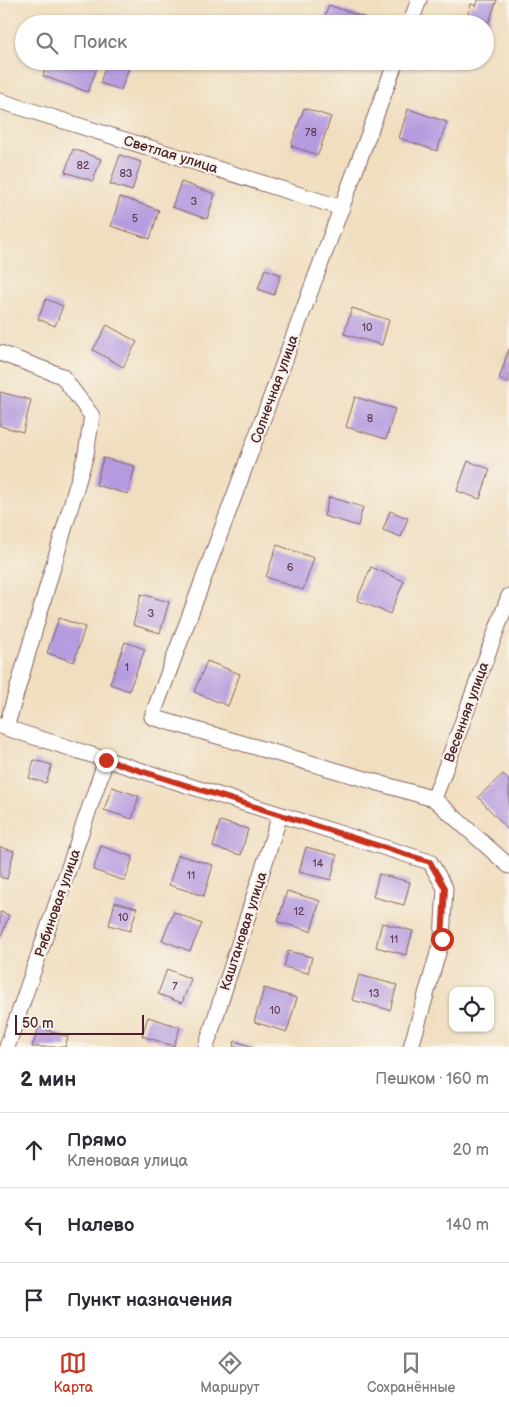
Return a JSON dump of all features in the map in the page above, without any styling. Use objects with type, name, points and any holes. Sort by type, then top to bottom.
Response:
[{"type":"street","points":[[413,15],[419,0]]},
{"type":"street","name":"Солнечная улица","points":[[393,70],[152,717],[434,800]]},
{"type":"street","name":"Светлая улица","points":[[0,101],[342,208]]},
{"type":"street","points":[[0,353],[62,376],[92,416],[86,454],[3,727],[430,862],[445,888],[442,939],[411,1047]]},
{"type":"street","name":"Весенняя улица","points":[[434,800],[509,596]]},
{"type":"street","name":"Рябиновая улица","points":[[7,1047],[106,760]]},
{"type":"street","points":[[434,800],[509,866]]},
{"type":"street","name":"Каштановая улица","points":[[206,1047],[280,814]]},
{"type":"building","points":[[478,0],[497,0],[492,15],[468,14],[471,4],[476,6]]},
{"type":"building","points":[[329,5],[357,15],[325,15]]},
{"type":"building","points":[[45,70],[96,70],[88,92],[43,76]]},
{"type":"building","points":[[104,70],[128,70],[121,90],[100,83]]},
{"type":"building","points":[[304,108],[331,117],[318,155],[291,146]]},
{"type":"building","points":[[408,109],[447,122],[437,151],[399,138]]},
{"type":"building","points":[[73,149],[101,159],[93,181],[65,172]]},
{"type":"building","points":[[120,155],[141,162],[132,191],[110,184]]},
{"type":"building","points":[[181,182],[215,194],[207,219],[172,207]]},
{"type":"building","points":[[120,197],[159,210],[150,239],[111,226]]},
{"type":"building","points":[[265,269],[281,275],[274,295],[258,289]]},
{"type":"building","points":[[46,299],[63,306],[55,326],[38,319]]},
{"type":"building","points":[[352,308],[389,320],[382,345],[344,334]]},
{"type":"building","points":[[107,325],[137,342],[123,367],[93,350]]},
{"type":"building","points":[[509,349],[509,383],[499,379]]},
{"type":"building","points":[[0,392],[31,400],[23,432],[0,426]]},
{"type":"building","points":[[355,397],[395,409],[386,439],[346,427]]},
{"type":"building","points":[[103,458],[135,466],[128,494],[96,485]]},
{"type":"building","points":[[468,461],[490,469],[480,499],[457,491]]},
{"type":"building","points":[[329,497],[363,507],[358,526],[324,516]]},
{"type":"building","points":[[390,511],[408,518],[401,537],[383,530]]},
{"type":"building","points":[[277,545],[314,558],[303,590],[266,577]]},
{"type":"building","points":[[371,567],[404,581],[390,614],[357,600]]},
{"type":"building","points":[[141,594],[169,602],[160,633],[133,625]]},
{"type":"building","points":[[59,618],[85,627],[74,662],[47,653]]},
{"type":"building","points":[[125,642],[145,649],[129,691],[110,684]]},
{"type":"building","points":[[207,661],[240,674],[228,706],[194,692]]},
{"type":"building","points":[[34,760],[52,765],[46,783],[29,778]]},
{"type":"building","points":[[503,774],[509,781],[509,831],[478,797]]},
{"type":"building","points":[[112,787],[139,796],[132,819],[104,810]]},
{"type":"building","points":[[220,821],[248,829],[241,855],[213,847]]},
{"type":"building","points":[[101,846],[133,857],[125,881],[93,870]]},
{"type":"building","points":[[0,847],[14,851],[7,879],[0,877]]},
{"type":"building","points":[[306,847],[337,855],[331,880],[299,872]]},
{"type":"building","points":[[178,855],[213,865],[204,896],[169,885]]},
{"type":"building","points":[[379,874],[410,882],[404,905],[373,897]]},
{"type":"building","points":[[287,891],[320,901],[311,931],[278,922]]},
{"type":"building","points":[[115,902],[137,908],[130,931],[109,925]]},
{"type":"building","points":[[0,912],[9,915],[0,940]]},
{"type":"building","points":[[174,912],[202,924],[190,951],[162,940]]},
{"type":"building","points":[[382,923],[413,931],[406,955],[376,947]]},
{"type":"building","points":[[288,951],[312,957],[308,973],[284,967]]},
{"type":"building","points":[[167,969],[191,979],[182,1003],[158,994]]},
{"type":"building","points":[[359,975],[397,985],[390,1010],[352,1000]]},
{"type":"building","points":[[264,988],[297,998],[287,1032],[254,1022]]},
{"type":"building","points":[[148,1017],[180,1027],[174,1046],[142,1036]]},
{"type":"building","points":[[39,1027],[68,1037],[65,1047],[32,1047]]},
{"type":"building","points":[[235,1041],[253,1047],[233,1047]]},
{"type":"route","points":[[106,760],[430,862],[445,888],[442,939]]}]
